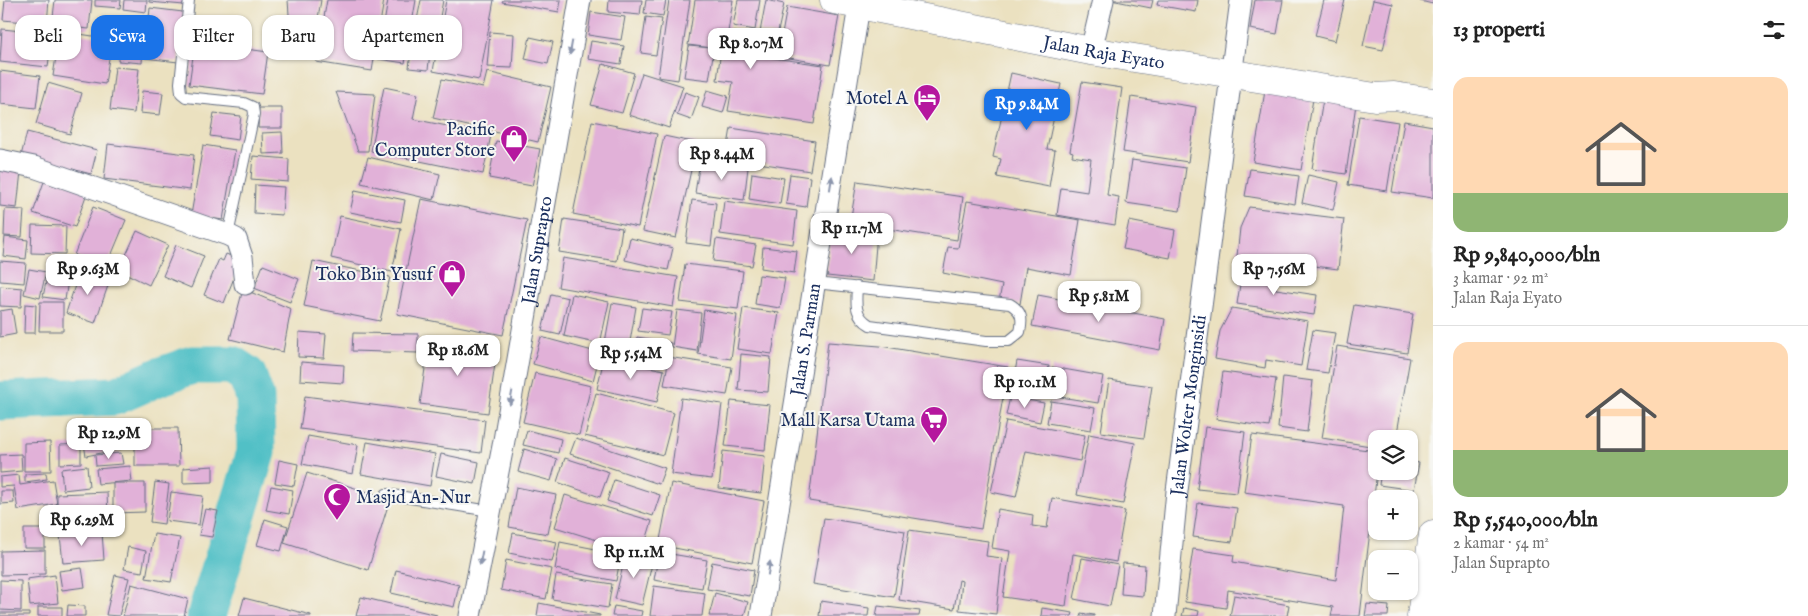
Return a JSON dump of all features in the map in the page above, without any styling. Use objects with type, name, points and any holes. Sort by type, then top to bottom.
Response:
[{"type":"main road","name":"Jalan Raja Eyato","points":[[851,1],[1091,51],[1375,97],[1394,96],[1433,102]]},
{"type":"main road","name":"Jalan Raja Eyato","points":[[1375,97],[1393,112],[1433,118]]},
{"type":"main road","points":[[1421,616],[1433,536]]},
{"type":"street","name":"Jalan Suprapto","points":[[470,616],[580,0]]},
{"type":"street","points":[[1091,51],[1103,0]]},
{"type":"street","name":"Jalan Wolter Monginsidi","points":[[1165,616],[1177,491],[1241,0]]},
{"type":"street","name":"Jalan S. Parman","points":[[761,616],[814,283],[851,1]]},
{"type":"street","points":[[0,160],[34,167],[236,239],[242,257],[245,284]]},
{"type":"lane","points":[[189,0],[180,83],[181,92],[186,98],[244,103],[252,107],[254,114],[228,235]]},
{"type":"lane","points":[[814,283],[857,287],[1010,304],[1019,311],[1022,322],[1020,332],[1009,341],[986,341],[870,324],[863,321],[856,308],[857,287]]},
{"type":"lane","points":[[386,494],[490,511]]},
{"type":"building","points":[[5,0],[49,0],[48,15],[15,15],[15,21],[3,20]]},
{"type":"building","points":[[55,0],[92,0],[89,29],[81,28],[81,15],[53,15]]},
{"type":"building","points":[[95,0],[121,0],[120,8],[95,6]]},
{"type":"building","points":[[124,0],[147,0],[146,12],[123,9]]},
{"type":"building","points":[[149,0],[185,0],[184,5],[149,2]]},
{"type":"building","points":[[288,0],[321,0],[319,15],[289,15]]},
{"type":"building","points":[[327,0],[384,0],[381,15],[344,15],[344,60],[374,60],[372,71],[316,62],[316,60],[334,60],[334,15],[324,15]]},
{"type":"building","points":[[388,0],[416,0],[413,15],[385,15]]},
{"type":"building","points":[[421,0],[443,0],[440,15],[418,15]]},
{"type":"building","points":[[446,0],[494,0],[479,80],[433,71],[435,60],[462,60],[462,15],[443,15]]},
{"type":"building","points":[[503,0],[561,0],[559,12],[502,2]]},
{"type":"building","points":[[609,0],[642,0],[640,15],[608,12]]},
{"type":"building","points":[[646,0],[666,0],[663,16],[644,13]]},
{"type":"building","points":[[669,0],[690,0],[678,80],[658,77]]},
{"type":"building","points":[[695,0],[733,0],[725,51],[823,65],[814,124],[728,111],[733,82],[717,80],[721,50],[714,49],[709,80],[684,77],[689,46],[712,48],[688,45]]},
{"type":"building","points":[[738,0],[760,0],[755,30],[733,26]]},
{"type":"building","points":[[766,0],[784,4],[777,36],[760,32]]},
{"type":"building","points":[[1111,0],[1153,0],[1151,8]]},
{"type":"building","points":[[1158,0],[1198,0],[1196,12],[1157,5]]},
{"type":"building","points":[[1255,0],[1283,0],[1277,34],[1250,29]]},
{"type":"building","points":[[1324,0],[1345,0],[1335,41],[1315,36]]},
{"type":"building","points":[[1373,0],[1393,4],[1383,50],[1363,46]]},
{"type":"building","points":[[1420,0],[1433,0],[1433,4],[1420,1]]},
{"type":"building","points":[[787,7],[839,16],[830,65],[778,56]]},
{"type":"building","points":[[150,8],[183,12],[183,15],[174,15],[174,60],[178,60],[178,62],[162,60],[164,60],[164,15],[149,15]]},
{"type":"building","points":[[591,12],[625,17],[621,40],[588,35]]},
{"type":"building","points":[[646,17],[662,19],[656,55],[641,53]]},
{"type":"building","points":[[2,29],[15,30],[15,60],[49,60],[48,67],[0,62]]},
{"type":"building","points":[[490,32],[514,34],[512,68],[487,67]]},
{"type":"building","points":[[734,32],[777,39],[774,56],[732,49]]},
{"type":"building","points":[[81,34],[91,36],[91,60],[109,60],[105,84],[53,76],[55,60],[81,60]]},
{"type":"building","points":[[530,37],[553,42],[548,64],[525,59]]},
{"type":"building","points":[[591,41],[624,46],[621,64],[588,59]]},
{"type":"building","points":[[252,50],[262,51],[262,60],[267,60],[262,94],[189,85],[192,60],[252,60]]},
{"type":"building","points":[[118,60],[142,60],[142,63]]},
{"type":"building","points":[[385,60],[406,60],[405,63]]},
{"type":"building","points":[[410,60],[429,60],[428,70],[409,68]]},
{"type":"building","points":[[603,64],[634,73],[622,113],[591,105]]},
{"type":"building","points":[[115,67],[139,69],[134,113],[110,110]]},
{"type":"building","points":[[0,71],[40,76],[36,108],[0,104]]},
{"type":"building","points":[[487,72],[551,87],[538,142],[433,118],[442,79],[483,88]]},
{"type":"building","points":[[642,73],[683,86],[669,128],[629,115]]},
{"type":"building","points":[[1011,73],[1061,84],[1047,149],[1055,150],[1049,187],[997,177],[1001,159],[993,157]]},
{"type":"building","points":[[1082,82],[1122,88],[1107,195],[1119,197],[1115,225],[1057,215],[1061,188],[1087,192],[1091,159],[1072,156],[1073,152],[1070,151]]},
{"type":"building","points":[[48,83],[82,93],[70,134],[36,124]]},
{"type":"building","points":[[384,87],[418,94],[413,119],[491,135],[483,174],[371,151]]},
{"type":"building","points":[[707,90],[728,96],[723,113],[702,107]]},
{"type":"building","points":[[142,91],[163,93],[160,115],[140,113]]},
{"type":"building","points":[[1265,91],[1313,99],[1301,170],[1253,162]]},
{"type":"building","points":[[336,92],[375,94],[368,151],[358,151]]},
{"type":"building","points":[[685,92],[699,97],[691,120],[677,115]]},
{"type":"building","points":[[1131,97],[1196,107],[1188,162],[1123,152]]},
{"type":"building","points":[[1323,99],[1356,104],[1346,174],[1312,169]]},
{"type":"building","points":[[259,108],[282,108],[282,128],[258,128]]},
{"type":"building","points":[[214,113],[241,116],[238,140],[210,136]]},
{"type":"building","points":[[1359,116],[1398,122],[1387,191],[1348,185]]},
{"type":"building","points":[[592,121],[657,134],[638,227],[573,214]]},
{"type":"building","points":[[1404,121],[1433,126],[1433,198],[1392,192]]},
{"type":"building","points":[[731,128],[815,141],[810,171],[726,158]]},
{"type":"building","points":[[27,132],[97,150],[91,174],[21,156]]},
{"type":"building","points":[[282,132],[283,153],[263,154],[262,133]]},
{"type":"building","points":[[664,136],[697,143],[676,238],[643,231]]},
{"type":"building","name":"Pacific Computer Store","points":[[496,141],[540,149],[532,186],[489,178]]},
{"type":"building","points":[[108,144],[194,155],[190,190],[104,179]]},
{"type":"building","points":[[203,145],[235,150],[223,220],[191,215]]},
{"type":"building","points":[[253,156],[289,159],[288,182],[251,179]]},
{"type":"building","points":[[368,157],[440,174],[434,200],[361,183]]},
{"type":"building","points":[[1132,160],[1186,168],[1180,211],[1126,203]]},
{"type":"building","points":[[700,161],[748,168],[744,200],[695,193]]},
{"type":"building","points":[[0,168],[21,171],[17,208],[0,206]]},
{"type":"building","points":[[1250,169],[1299,176],[1295,204],[1245,196]]},
{"type":"building","points":[[752,173],[784,178],[780,204],[749,199]]},
{"type":"building","points":[[790,174],[810,177],[806,207],[786,204]]},
{"type":"building","points":[[1308,175],[1339,182],[1333,210],[1302,203]]},
{"type":"building","points":[[46,176],[88,190],[75,227],[33,213]]},
{"type":"building","points":[[857,181],[963,197],[957,240],[850,223]]},
{"type":"building","points":[[255,185],[284,187],[282,215],[254,213]]},
{"type":"building","points":[[355,190],[405,200],[401,222],[350,212]]},
{"type":"building","points":[[421,199],[527,220],[503,335],[397,314]]},
{"type":"building","points":[[692,200],[716,203],[711,246],[686,243]]},
{"type":"building","points":[[724,201],[797,211],[793,244],[720,234]]},
{"type":"building","points":[[967,201],[1080,220],[1071,275],[1026,267],[1020,304],[999,301],[1002,285],[943,273],[948,247],[958,248]]},
{"type":"building","points":[[93,207],[126,220],[106,268],[74,255]]},
{"type":"building","points":[[1249,207],[1344,219],[1338,269],[1237,256],[1240,228]]},
{"type":"building","points":[[5,209],[24,210],[22,237],[4,236]]},
{"type":"building","points":[[340,216],[401,229],[392,272],[331,258]]},
{"type":"building","points":[[564,219],[622,228],[617,261],[559,252]]},
{"type":"building","points":[[1129,221],[1175,230],[1170,258],[1123,249]]},
{"type":"building","points":[[32,225],[66,226],[65,254],[31,253]]},
{"type":"building","points":[[831,229],[877,233],[873,281],[827,276]]},
{"type":"building","points":[[137,231],[168,245],[149,285],[119,270]]},
{"type":"building","points":[[5,237],[28,240],[26,259],[3,256]]},
{"type":"building","points":[[630,238],[673,248],[668,270],[625,260]]},
{"type":"building","points":[[716,239],[756,245],[752,266],[713,261]]},
{"type":"building","points":[[176,245],[204,256],[191,288],[163,276]]},
{"type":"building","points":[[763,247],[797,251],[794,273],[761,268]]},
{"type":"building","points":[[226,254],[241,260],[224,303],[204,295],[219,259],[223,261]]},
{"type":"building","points":[[563,258],[678,277],[673,307],[558,287]]},
{"type":"building","points":[[48,259],[66,259],[66,274],[48,274]]},
{"type":"building","points":[[0,261],[26,263],[24,283],[0,281]]},
{"type":"building","points":[[313,261],[390,277],[380,321],[304,306]]},
{"type":"building","points":[[685,264],[743,271],[738,309],[680,302]]},
{"type":"building","points":[[263,265],[299,279],[290,302],[254,288]]},
{"type":"building","points":[[29,269],[46,272],[40,298],[24,294]]},
{"type":"building","points":[[80,270],[110,280],[95,323],[66,313]]},
{"type":"building","points":[[1255,273],[1273,283],[1276,289],[1317,295],[1314,315],[1237,304],[1241,278]]},
{"type":"building","points":[[759,275],[785,278],[780,308],[755,304]]},
{"type":"building","points":[[47,277],[68,280],[65,300],[43,297]]},
{"type":"building","points":[[0,286],[22,288],[21,307],[0,306]]},
{"type":"building","points":[[243,289],[291,309],[283,352],[230,339]]},
{"type":"building","points":[[551,294],[568,298],[560,335],[542,331]]},
{"type":"building","points":[[572,294],[609,302],[600,344],[564,336]]},
{"type":"building","points":[[1038,295],[1165,319],[1160,350],[1032,326]]},
{"type":"building","points":[[40,302],[63,302],[63,331],[39,331]]},
{"type":"building","points":[[612,303],[636,307],[628,353],[604,348]]},
{"type":"building","points":[[25,304],[36,305],[35,333],[24,333]]},
{"type":"building","points":[[1354,305],[1413,314],[1407,353],[1347,344]]},
{"type":"building","points":[[642,308],[672,312],[668,335],[638,331]]},
{"type":"building","points":[[743,308],[779,313],[772,354],[737,349]]},
{"type":"building","points":[[1232,308],[1308,321],[1301,366],[1266,360],[1265,368],[1215,359],[1220,331]]},
{"type":"building","points":[[12,309],[16,334],[0,337],[0,311]]},
{"type":"building","points":[[677,310],[701,313],[697,351],[672,347]]},
{"type":"building","points":[[704,310],[737,315],[731,359],[698,354]]},
{"type":"building","points":[[1313,330],[1335,333],[1328,373],[1306,370]]},
{"type":"building","points":[[299,332],[326,334],[324,358],[298,357]]},
{"type":"building","points":[[353,333],[418,334],[418,353],[352,351]]},
{"type":"building","points":[[541,337],[600,353],[593,381],[533,364]]},
{"type":"building","points":[[637,337],[671,343],[668,357],[732,367],[727,395],[664,385],[668,363],[633,357]]},
{"type":"building","points":[[429,340],[497,350],[488,413],[420,404]]},
{"type":"building","points":[[828,342],[880,346],[1008,367],[981,529],[809,501]]},
{"type":"building","points":[[1337,346],[1410,358],[1398,430],[1368,430],[1368,446],[1322,438]]},
{"type":"building","points":[[741,354],[771,357],[768,392],[738,390]]},
{"type":"building","points":[[604,358],[664,370],[657,402],[597,389]]},
{"type":"building","points":[[1017,361],[1049,366],[1044,394],[1012,389]]},
{"type":"building","points":[[301,362],[344,365],[343,383],[300,380]]},
{"type":"building","points":[[1052,367],[1103,376],[1098,403],[1048,395]]},
{"type":"building","points":[[1223,372],[1276,379],[1269,427],[1216,419]]},
{"type":"building","points":[[535,373],[591,386],[579,435],[523,422]]},
{"type":"building","points":[[1283,377],[1313,381],[1307,432],[1278,428]]},
{"type":"building","points":[[1109,380],[1152,386],[1144,438],[1101,432]]},
{"type":"building","points":[[596,393],[674,413],[663,455],[585,436]]},
{"type":"building","points":[[305,396],[485,420],[481,453],[300,429]]},
{"type":"building","points":[[1010,397],[1044,403],[1040,422],[1006,415]]},
{"type":"building","points":[[681,398],[722,404],[712,479],[671,474]]},
{"type":"building","points":[[731,401],[770,405],[765,450],[725,446]]},
{"type":"building","points":[[1051,401],[1095,408],[1091,430],[1047,423]]},
{"type":"building","points":[[1006,421],[1085,435],[1080,461],[1026,451],[1016,497],[991,492]]},
{"type":"building","points":[[1205,427],[1245,432],[1237,493],[1197,489]]},
{"type":"building","points":[[135,428],[178,428],[179,466],[135,466]]},
{"type":"building","points":[[527,430],[561,439],[558,453],[523,445]]},
{"type":"building","points":[[118,431],[121,449],[86,456],[83,438]]},
{"type":"building","points":[[1089,434],[1135,443],[1123,504],[1077,495]]},
{"type":"building","points":[[1252,435],[1368,450],[1368,480],[1376,480],[1375,490],[1368,490],[1369,540],[1360,616],[1331,616],[1333,607],[1228,590],[1226,608],[1185,602],[1193,549],[1234,555],[1233,562],[1336,580],[1344,506],[1244,492]]},
{"type":"building","points":[[308,436],[358,445],[353,474],[302,464]]},
{"type":"building","points":[[576,438],[665,468],[659,484],[570,454]]},
{"type":"building","points":[[50,442],[51,471],[24,471],[24,443]]},
{"type":"building","points":[[367,442],[435,454],[430,486],[361,474]]},
{"type":"building","points":[[81,444],[81,463],[60,464],[60,445]]},
{"type":"building","points":[[524,449],[557,459],[551,481],[518,472]]},
{"type":"building","points":[[723,451],[765,456],[761,493],[719,488]]},
{"type":"building","points":[[121,453],[123,464],[96,466],[95,455]]},
{"type":"building","points":[[21,454],[22,471],[0,473],[0,455]]},
{"type":"building","points":[[441,454],[479,462],[475,484],[436,476]]},
{"type":"building","points":[[565,458],[609,472],[600,497],[557,482]]},
{"type":"building","points":[[279,460],[298,464],[294,486],[275,483]]},
{"type":"building","points":[[87,466],[89,487],[63,490],[61,469]]},
{"type":"building","points":[[130,466],[132,481],[98,484],[96,469]]},
{"type":"building","points":[[213,466],[213,482],[183,483],[183,468]]},
{"type":"building","points":[[46,473],[47,479],[25,482],[25,474]]},
{"type":"building","name":"Masjid An-Nur","points":[[307,473],[390,499],[368,570],[284,543]]},
{"type":"building","points":[[19,475],[20,485],[53,480],[57,504],[18,510],[14,486],[0,487],[0,477]]},
{"type":"building","points":[[614,480],[660,495],[653,516],[607,501]]},
{"type":"building","points":[[1380,480],[1416,480],[1414,490],[1379,485]]},
{"type":"building","points":[[155,482],[169,484],[164,524],[150,522]]},
{"type":"building","points":[[113,483],[145,483],[145,512],[113,513]]},
{"type":"building","points":[[671,483],[764,501],[752,563],[659,545]]},
{"type":"building","points":[[271,486],[293,490],[289,514],[266,510]]},
{"type":"building","points":[[516,487],[556,495],[548,534],[509,527]]},
{"type":"building","points":[[1,491],[13,491],[14,503],[1,504]]},
{"type":"building","points":[[107,492],[108,518],[57,520],[57,494]]},
{"type":"building","points":[[171,492],[203,496],[199,525],[167,521]]},
{"type":"building","points":[[565,495],[652,521],[642,554],[555,527]]},
{"type":"building","points":[[1052,498],[1125,511],[1116,562],[1073,554],[1066,606],[1003,597],[1010,551],[992,548],[998,509],[1033,515],[1032,526],[1047,528]]},
{"type":"building","points":[[1198,503],[1237,508],[1232,542],[1193,537]]},
{"type":"building","points":[[205,509],[218,511],[212,537],[199,535]]},
{"type":"building","points":[[824,518],[905,531],[894,597],[813,584]]},
{"type":"building","points":[[265,519],[288,526],[281,551],[257,545]]},
{"type":"building","points":[[24,529],[45,529],[45,548],[24,548]]},
{"type":"building","points":[[909,530],[988,541],[986,556],[1002,558],[996,614],[959,610],[962,581],[959,580],[954,609],[899,600]]},
{"type":"building","points":[[102,532],[104,560],[63,563],[60,535]]},
{"type":"building","points":[[513,533],[557,542],[552,562],[509,553]]},
{"type":"building","points":[[154,534],[180,538],[171,582],[146,578]]},
{"type":"building","points":[[560,542],[621,554],[616,581],[555,569]]},
{"type":"building","points":[[128,547],[146,551],[142,572],[124,569]]},
{"type":"building","points":[[45,550],[45,574],[1,575],[1,551]]},
{"type":"building","points":[[659,552],[707,560],[702,588],[654,580]]},
{"type":"building","points":[[626,553],[653,560],[642,605],[615,599]]},
{"type":"building","points":[[1082,558],[1118,565],[1110,606],[1074,599]]},
{"type":"building","points":[[506,560],[552,569],[546,599],[501,590]]},
{"type":"building","points":[[712,562],[754,570],[750,596],[707,589]]},
{"type":"building","points":[[1123,563],[1145,565],[1143,596],[1121,594]]},
{"type":"building","points":[[82,568],[85,587],[62,590],[59,571]]},
{"type":"building","points":[[396,570],[459,585],[454,607],[391,593]]},
{"type":"building","points":[[55,575],[58,603],[30,606],[27,579]]},
{"type":"building","points":[[115,575],[129,578],[119,616],[106,615]]},
{"type":"building","points":[[556,575],[612,584],[608,608],[552,599]]},
{"type":"building","points":[[0,580],[21,581],[21,611],[0,610]]},
{"type":"building","points":[[131,584],[188,599],[184,616],[123,616]]},
{"type":"building","points":[[654,586],[705,593],[702,616],[650,616]]},
{"type":"building","points":[[715,593],[748,602],[744,616],[709,616]]},
{"type":"building","points":[[1234,595],[1289,605],[1287,616],[1230,616]]},
{"type":"building","points":[[361,597],[437,615],[437,616],[356,616]]},
{"type":"building","points":[[244,598],[311,615],[311,616],[239,616]]},
{"type":"building","points":[[821,601],[869,608],[868,616],[819,616]]},
{"type":"building","points":[[539,603],[600,615],[600,616],[537,616]]},
{"type":"building","points":[[1367,604],[1389,606],[1388,616],[1365,616]]},
{"type":"building","points":[[68,605],[85,606],[85,616],[67,616]]},
{"type":"building","points":[[614,606],[642,611],[641,616],[612,616]]},
{"type":"building","points":[[878,606],[920,611],[919,616],[876,616]]},
{"type":"building","points":[[38,607],[62,607],[62,616],[38,616]]},
{"type":"building","points":[[1042,608],[1073,613],[1072,616],[1041,616]]},
{"type":"building","points":[[1184,608],[1199,611],[1198,616],[1182,616]]},
{"type":"building","points":[[0,613],[29,613],[29,616],[0,616]]},
{"type":"building","points":[[1081,613],[1094,615],[1094,616],[1080,616]]},
{"type":"waterway","points":[[0,401],[115,396],[192,365],[232,365],[247,375],[255,397],[256,452],[206,616]]},
{"type":"place","name":"Motel A","points":[[927,122]]},
{"type":"place","name":"Pacific Computer Store","points":[[514,163]]},
{"type":"place","name":"Toko Bin Yusuf","points":[[452,298]]},
{"type":"place","name":"Mall Karsa Utama","points":[[934,444]]},
{"type":"place","name":"Masjid An-Nur","points":[[337,521]]}]
